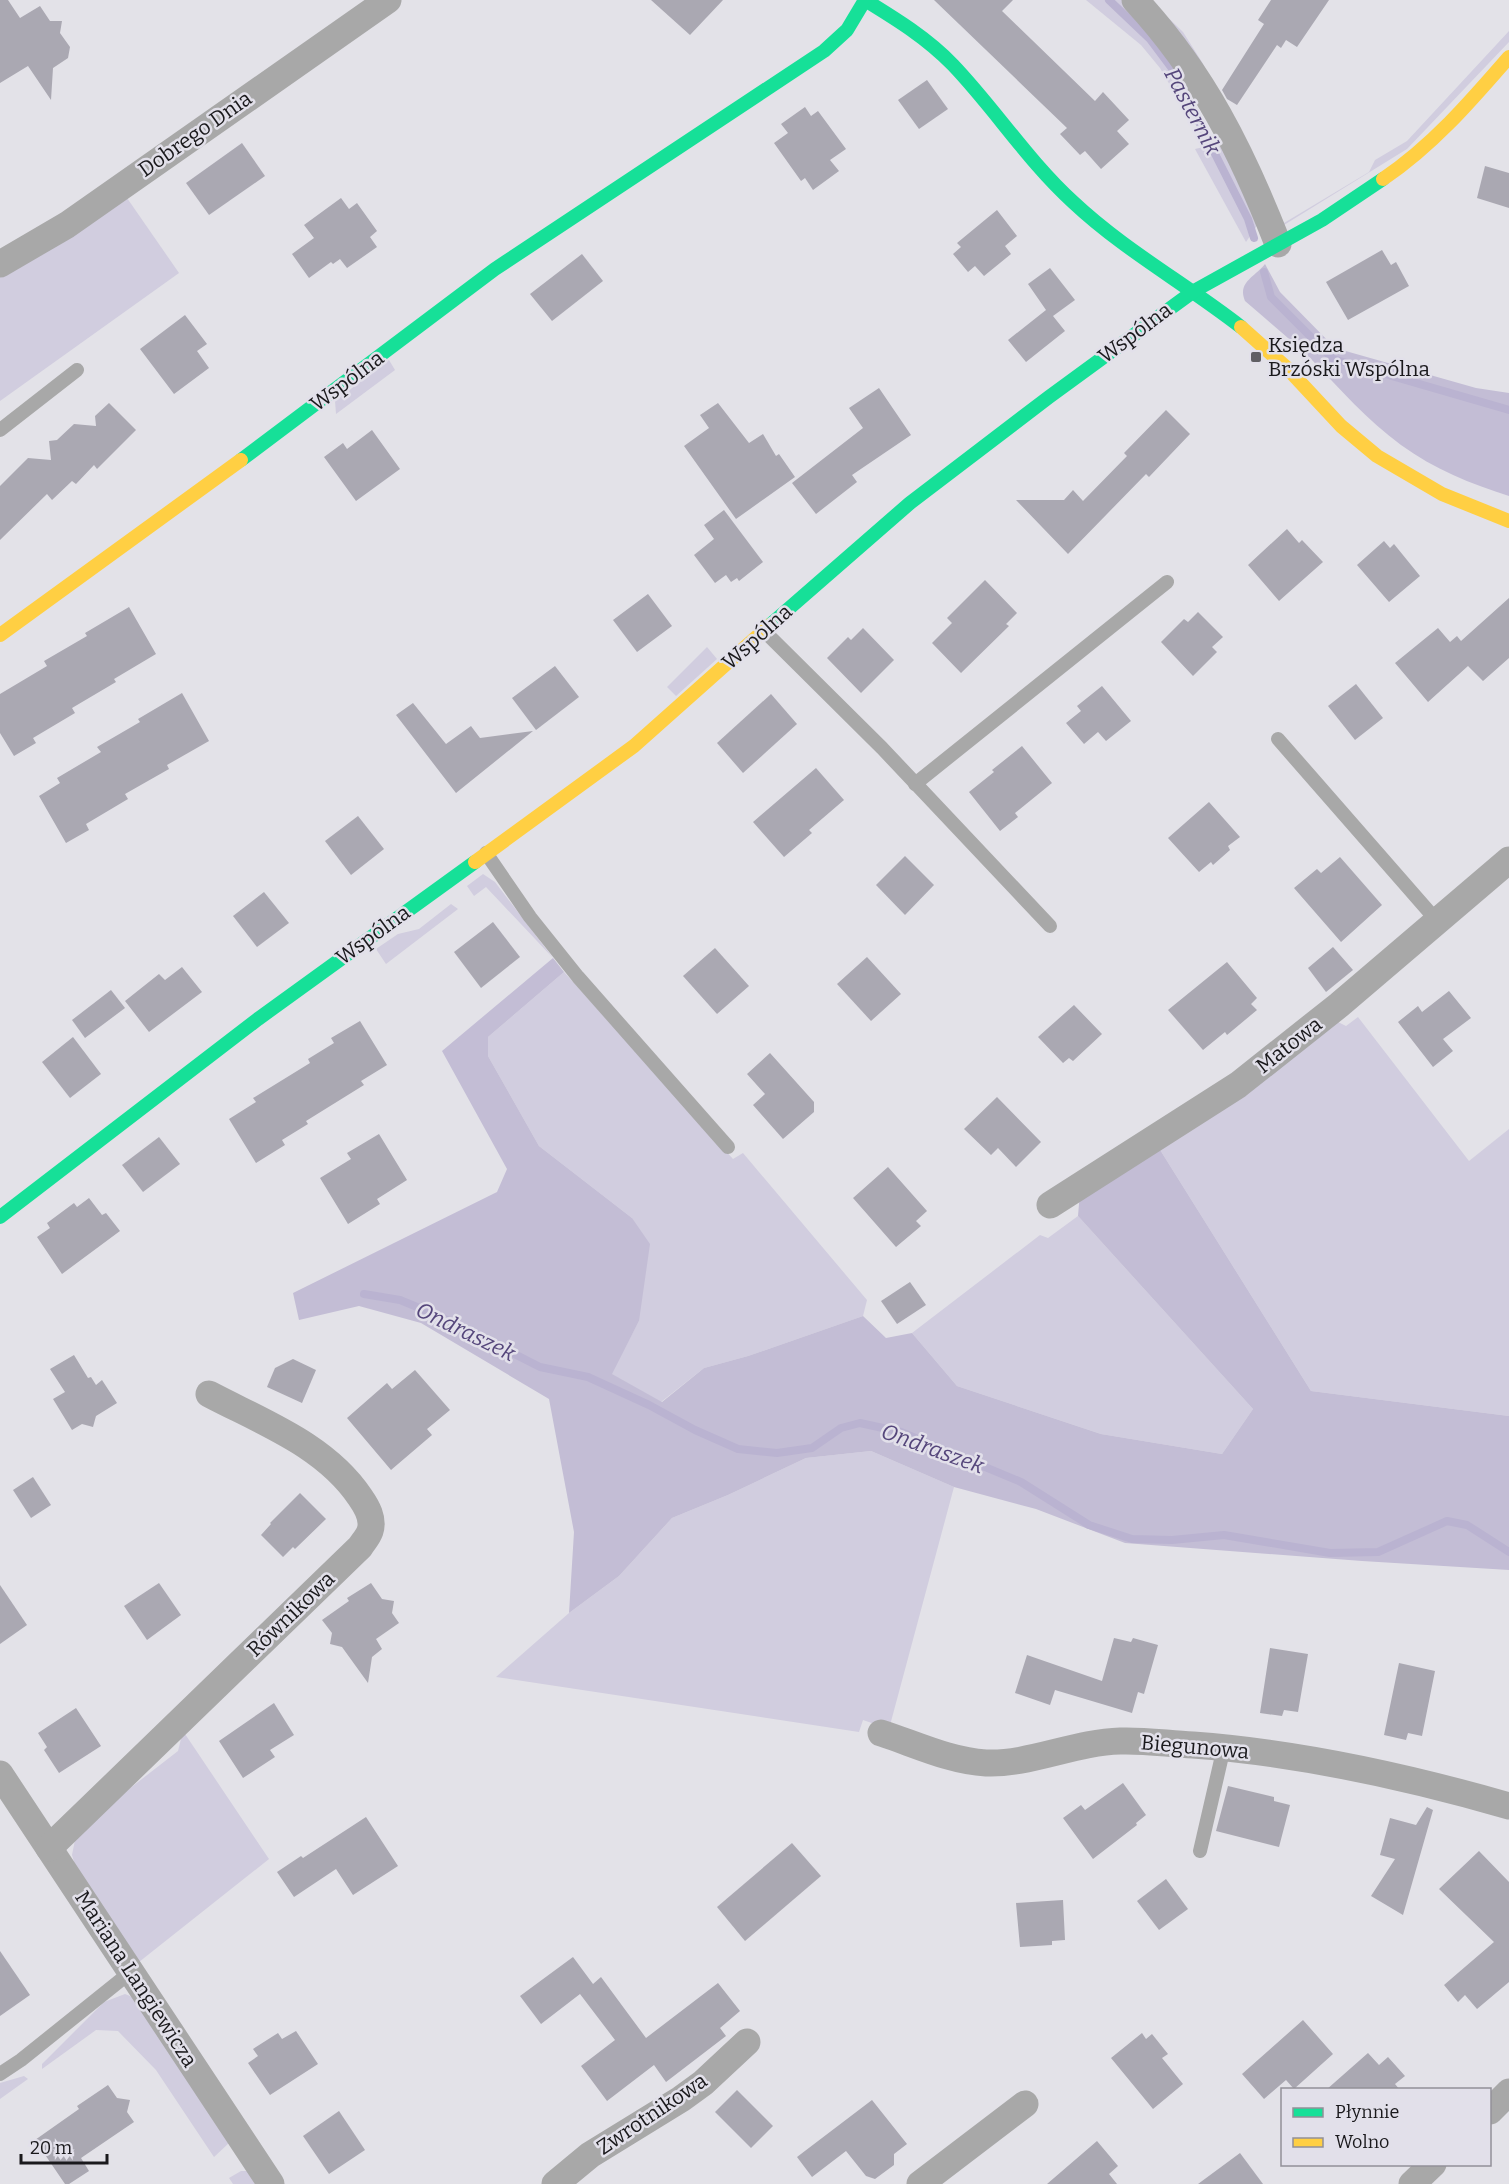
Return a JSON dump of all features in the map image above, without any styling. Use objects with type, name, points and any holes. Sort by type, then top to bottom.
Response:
[{"type":"street","name":"Dobrego Dnia","points":[[0,264],[67,225],[388,0]]},
{"type":"street","points":[[865,0],[900,21],[951,62],[1039,167],[1076,205],[1255,338],[1287,367],[1343,427],[1371,450],[1408,476],[1445,496],[1509,520]]},
{"type":"street","name":"Wspólna","points":[[0,635],[301,416],[495,269],[824,51],[847,30],[865,0]]},
{"type":"street","points":[[1135,0],[1163,30],[1214,104],[1256,189],[1278,244]]},
{"type":"street","name":"Wspólna","points":[[0,1217],[258,1019],[634,746],[910,503],[1058,390],[1194,291],[1322,220],[1409,161],[1463,110],[1509,57]]},
{"type":"street","name":"Matowa","points":[[1050,1205],[1238,1085],[1339,1005],[1509,860]]},
{"type":"street","name":"Równikowa","points":[[49,1848],[360,1547],[370,1532],[370,1518],[366,1506],[353,1486],[332,1464],[306,1445],[209,1394]]},
{"type":"street","name":"Biegunowa","points":[[881,1733],[946,1755],[987,1763],[1120,1741],[1224,1747],[1301,1757],[1387,1773],[1509,1806]]},
{"type":"street","name":"Mariana Langiewicza","points":[[0,1773],[271,2184]]},
{"type":"street","name":"Zwrotnikowa","points":[[555,2184],[590,2155],[696,2088],[747,2042]]},
{"type":"street","points":[[1491,2110],[1509,2092]]},
{"type":"street","points":[[920,2184],[1025,2104]]},
{"type":"street","points":[[1412,2184],[1431,2166]]},
{"type":"lane","points":[[0,430],[77,370]]},
{"type":"lane","points":[[915,784],[1167,582]]},
{"type":"lane","points":[[764,631],[882,748],[1050,926]]},
{"type":"lane","points":[[1278,739],[1438,922]]},
{"type":"lane","points":[[486,853],[530,917],[578,977],[728,1147]]},
{"type":"lane","points":[[1200,1851],[1224,1747]]},
{"type":"lane","points":[[0,2074],[21,2060],[132,1971]]},
{"type":"shaded area","points":[[1086,0],[1125,0],[1190,82],[1178,99],[1160,68],[1141,45]]},
{"type":"shaded area","points":[[1150,0],[1183,32],[1202,62],[1284,223],[1369,172],[1375,160],[1407,141],[1509,31],[1509,42],[1407,149],[1284,225]]},
{"type":"shaded area","points":[[1216,144],[1224,149],[1258,224],[1246,242],[1195,149]]},
{"type":"shaded area","points":[[127,198],[179,273],[0,401],[0,271]]},
{"type":"shaded area","points":[[1265,264],[1280,292],[1335,348],[1476,388],[1509,393],[1509,496],[1453,475],[1401,445],[1365,415],[1303,352],[1245,301],[1243,289],[1245,284]]},
{"type":"shaded area","points":[[389,360],[395,370],[336,414],[335,401]]},
{"type":"shaded area","points":[[707,647],[717,659],[676,696],[667,687]]},
{"type":"shaded area","points":[[483,874],[495,882],[553,958],[486,887],[474,896],[467,886]]},
{"type":"shaded area","points":[[451,904],[458,909],[386,964],[376,949],[398,934],[419,929]]},
{"type":"shaded area","points":[[553,958],[564,972],[488,1037],[488,1056],[539,1146],[632,1218],[650,1244],[639,1321],[612,1374],[662,1402],[704,1368],[748,1356],[863,1316],[886,1338],[912,1333],[957,1386],[1101,1434],[1222,1454],[1253,1409],[1078,1216],[1080,1192],[1157,1145],[1311,1391],[1509,1416],[1509,1570],[1125,1543],[1036,1509],[954,1487],[871,1451],[806,1458],[728,1495],[672,1518],[619,1576],[569,1613],[574,1532],[549,1399],[421,1323],[359,1306],[299,1320],[293,1293],[497,1192],[507,1169],[442,1051]]},
{"type":"shaded area","points":[[564,972],[733,1159],[743,1153],[867,1300],[863,1316],[748,1356],[704,1368],[661,1402],[611,1374],[639,1321],[632,1218],[539,1146],[488,1056],[488,1037]]},
{"type":"shaded area","points":[[1358,1017],[1469,1161],[1509,1129],[1509,1416],[1311,1391],[1157,1145],[1338,1022],[1346,1026]]},
{"type":"shaded area","points":[[1078,1216],[1253,1409],[1222,1454],[1101,1434],[957,1386],[912,1333],[1040,1235],[1048,1238]]},
{"type":"shaded area","points":[[871,1451],[954,1487],[889,1729],[863,1720],[859,1732],[496,1677],[569,1613],[619,1576],[672,1518],[728,1495],[806,1458]]},
{"type":"shaded area","points":[[183,1731],[269,1859],[139,1962],[75,1865],[72,1855],[75,1840],[111,1803],[178,1751]]},
{"type":"shaded area","points":[[125,1994],[135,1998],[230,2142],[214,2157],[156,2070],[118,2031],[96,2030],[42,2069],[42,2064],[104,2002]]},
{"type":"shaded area","points":[[24,2076],[28,2079],[0,2099],[0,2083]]},
{"type":"shaded area","points":[[241,2171],[248,2171],[257,2184],[233,2184],[229,2178]]},
{"type":"building","points":[[0,0],[8,0],[20,18],[40,6],[50,21],[62,21],[60,33],[70,47],[68,58],[53,68],[51,100],[28,66],[0,83]]},
{"type":"building","points":[[651,0],[723,0],[690,35]]},
{"type":"building","points":[[934,0],[1013,0],[1002,11],[1095,101],[1103,92],[1129,120],[1117,131],[1129,144],[1101,169],[1085,151],[1080,155],[1060,134],[1067,128]]},
{"type":"building","points":[[1271,0],[1329,0],[1297,47],[1286,40],[1281,48],[1277,45],[1237,105],[1227,99],[1222,90],[1264,24],[1258,20]]},
{"type":"building","points":[[927,80],[948,109],[919,129],[898,100]]},
{"type":"building","points":[[805,107],[811,116],[818,111],[846,149],[830,160],[839,171],[813,190],[805,178],[801,181],[774,143],[788,133],[781,124]]},
{"type":"building","points":[[242,143],[265,176],[209,215],[186,183]]},
{"type":"building","points":[[1485,166],[1509,173],[1509,208],[1477,198]]},
{"type":"building","points":[[341,198],[349,209],[357,203],[377,231],[370,237],[377,247],[347,268],[340,259],[333,264],[331,262],[309,278],[292,254],[314,238],[304,225]]},
{"type":"building","points":[[997,210],[1017,236],[1005,246],[1011,254],[984,276],[975,266],[968,272],[953,254],[961,247],[957,243]]},
{"type":"building","points":[[1382,250],[1391,265],[1396,262],[1409,286],[1348,320],[1326,282]]},
{"type":"building","points":[[582,254],[603,281],[552,321],[530,294]]},
{"type":"building","points":[[1050,268],[1075,300],[1053,316],[1065,331],[1026,362],[1008,340],[1046,310],[1028,284]]},
{"type":"building","points":[[185,315],[207,344],[197,351],[209,368],[174,394],[140,349]]},
{"type":"building","points":[[879,388],[911,435],[852,475],[857,482],[816,514],[792,483],[863,428],[849,408]]},
{"type":"building","points":[[109,403],[136,430],[97,469],[94,465],[76,484],[72,481],[52,500],[47,494],[0,540],[0,486],[28,458],[51,460],[49,441],[57,440],[74,424],[96,426],[95,416]]},
{"type":"building","points":[[718,403],[749,443],[763,434],[776,456],[779,454],[795,477],[736,519],[684,446],[709,428],[700,415]]},
{"type":"building","points":[[1166,410],[1190,434],[1149,477],[1146,474],[1068,554],[1016,500],[1064,500],[1073,490],[1083,501],[1127,456],[1124,453]]},
{"type":"building","points":[[372,430],[400,469],[356,501],[324,457],[343,443],[347,449]]},
{"type":"building","points":[[724,510],[763,562],[739,581],[737,578],[731,582],[726,575],[715,583],[694,555],[714,539],[704,525]]},
{"type":"building","points":[[1287,529],[1299,543],[1302,540],[1323,562],[1279,601],[1248,565]]},
{"type":"building","points":[[1384,541],[1390,548],[1394,544],[1420,576],[1389,602],[1357,565]]},
{"type":"building","points":[[985,580],[1017,613],[1006,624],[1009,626],[961,673],[932,643],[952,623],[947,618]]},
{"type":"building","points":[[648,594],[672,626],[637,652],[613,620]]},
{"type":"building","points":[[1509,598],[1509,658],[1483,681],[1468,666],[1428,702],[1395,663],[1438,628],[1450,642],[1457,636],[1461,641]]},
{"type":"building","points":[[129,607],[156,654],[114,679],[116,682],[72,708],[75,713],[33,738],[36,743],[14,756],[0,733],[0,694],[47,666],[44,661],[87,636],[85,633]]},
{"type":"building","points":[[1198,612],[1223,637],[1212,647],[1217,652],[1193,676],[1161,642],[1184,619],[1188,622]]},
{"type":"building","points":[[863,628],[894,660],[861,693],[827,658],[848,637],[851,640]]},
{"type":"building","points":[[555,666],[579,697],[536,730],[512,698]]},
{"type":"building","points":[[1356,684],[1383,718],[1355,740],[1328,706]]},
{"type":"building","points":[[1102,686],[1131,721],[1106,741],[1098,732],[1084,744],[1066,723],[1081,711],[1077,706]]},
{"type":"building","points":[[182,693],[209,741],[167,765],[169,769],[125,794],[128,799],[86,824],[89,830],[66,843],[39,796],[60,783],[57,778],[101,752],[97,747],[140,722],[138,719]]},
{"type":"building","points":[[771,694],[797,724],[743,773],[717,743]]},
{"type":"building","points":[[413,703],[446,744],[471,726],[480,738],[533,731],[456,793],[396,715]]},
{"type":"building","points":[[1022,746],[1052,783],[1015,813],[1018,817],[1000,831],[969,792]]},
{"type":"building","points":[[816,768],[844,800],[809,830],[812,833],[784,857],[753,822]]},
{"type":"building","points":[[1209,802],[1240,837],[1228,846],[1230,850],[1213,865],[1211,862],[1199,872],[1168,838]]},
{"type":"building","points":[[358,816],[384,849],[351,875],[325,841]]},
{"type":"building","points":[[905,856],[934,885],[905,915],[876,885]]},
{"type":"building","points":[[1340,857],[1382,905],[1341,942],[1294,888],[1317,869],[1321,873]]},
{"type":"building","points":[[264,892],[289,923],[257,947],[233,916]]},
{"type":"building","points":[[493,922],[520,957],[481,988],[454,952]]},
{"type":"building","points":[[1333,947],[1353,970],[1326,992],[1308,968]]},
{"type":"building","points":[[715,948],[749,986],[717,1014],[683,976]]},
{"type":"building","points":[[867,957],[901,994],[871,1021],[837,984]]},
{"type":"building","points":[[1227,962],[1257,998],[1251,1004],[1257,1010],[1227,1035],[1225,1032],[1203,1050],[1168,1010]]},
{"type":"building","points":[[182,967],[202,992],[149,1032],[125,1001],[159,974],[165,980]]},
{"type":"building","points":[[111,990],[125,1008],[85,1038],[72,1020]]},
{"type":"building","points":[[1449,991],[1471,1018],[1443,1039],[1453,1051],[1433,1067],[1398,1022],[1418,1006],[1422,1012]]},
{"type":"building","points":[[1074,1005],[1102,1034],[1073,1061],[1069,1058],[1063,1063],[1038,1037]]},
{"type":"building","points":[[360,1021],[387,1065],[361,1081],[364,1085],[306,1121],[308,1124],[282,1140],[285,1145],[256,1163],[229,1119],[256,1102],[253,1098],[310,1063],[308,1059],[334,1043],[331,1038]]},
{"type":"building","points":[[73,1037],[101,1074],[70,1098],[42,1062]]},
{"type":"building","points":[[770,1053],[814,1102],[814,1112],[783,1139],[753,1105],[765,1094],[747,1074]]},
{"type":"building","points":[[997,1097],[1041,1142],[1016,1167],[998,1148],[991,1155],[964,1129]]},
{"type":"building","points":[[379,1134],[407,1180],[377,1199],[380,1204],[348,1224],[320,1178],[351,1159],[347,1153]]},
{"type":"building","points":[[159,1137],[180,1164],[143,1192],[122,1165]]},
{"type":"building","points":[[888,1167],[927,1211],[916,1221],[921,1226],[896,1247],[853,1198]]},
{"type":"building","points":[[89,1198],[102,1215],[106,1213],[120,1231],[62,1274],[37,1237],[50,1228],[47,1223],[74,1203],[77,1207]]},
{"type":"building","points":[[910,1282],[926,1305],[897,1324],[881,1301]]},
{"type":"building","points":[[74,1355],[88,1378],[91,1377],[96,1385],[102,1380],[117,1403],[96,1416],[93,1427],[82,1424],[72,1430],[53,1399],[65,1392],[50,1369]]},
{"type":"building","points":[[293,1359],[316,1370],[302,1403],[267,1387],[275,1368]]},
{"type":"building","points":[[415,1370],[450,1410],[427,1429],[432,1435],[391,1470],[347,1418],[387,1383],[392,1389]]},
{"type":"building","points":[[33,1477],[51,1505],[31,1518],[13,1490]]},
{"type":"building","points":[[300,1493],[326,1519],[295,1549],[293,1547],[283,1557],[261,1535]]},
{"type":"building","points":[[159,1583],[181,1615],[147,1640],[124,1606]]},
{"type":"building","points":[[371,1583],[382,1599],[394,1601],[392,1613],[399,1623],[376,1639],[382,1649],[372,1657],[368,1683],[342,1647],[330,1644],[332,1633],[322,1620],[349,1601],[347,1598]]},
{"type":"building","points":[[0,1585],[27,1625],[0,1644]]},
{"type":"building","points":[[1114,1638],[1131,1642],[1133,1638],[1158,1645],[1144,1694],[1138,1692],[1132,1713],[1055,1690],[1050,1705],[1015,1693],[1027,1655],[1102,1681]]},
{"type":"building","points":[[1270,1648],[1308,1654],[1298,1712],[1284,1710],[1282,1716],[1260,1713]]},
{"type":"building","points":[[1399,1663],[1435,1671],[1422,1736],[1408,1733],[1406,1740],[1384,1735]]},
{"type":"building","points":[[274,1703],[294,1735],[270,1750],[275,1757],[243,1778],[219,1741]]},
{"type":"building","points":[[76,1708],[101,1746],[59,1773],[44,1750],[47,1747],[38,1733]]},
{"type":"building","points":[[1123,1783],[1146,1815],[1136,1823],[1137,1825],[1093,1859],[1063,1818],[1081,1805],[1085,1810]]},
{"type":"building","points":[[1228,1786],[1274,1797],[1274,1801],[1290,1805],[1279,1847],[1216,1831]]},
{"type":"building","points":[[1427,1807],[1433,1810],[1403,1915],[1371,1896],[1395,1859],[1380,1855],[1390,1818],[1416,1825]]},
{"type":"building","points":[[366,1817],[398,1866],[353,1895],[336,1869],[294,1897],[277,1872]]},
{"type":"building","points":[[792,1843],[821,1876],[745,1941],[717,1907]]},
{"type":"building","points":[[1479,1851],[1509,1882],[1509,1982],[1477,2009],[1465,1995],[1458,2002],[1444,1985],[1494,1942],[1439,1889]]},
{"type":"building","points":[[1166,1879],[1188,1909],[1159,1930],[1137,1901]]},
{"type":"building","points":[[1063,1900],[1065,1940],[1052,1941],[1052,1945],[1020,1947],[1016,1903]]},
{"type":"building","points":[[0,1951],[30,1995],[0,2016]]},
{"type":"building","points":[[573,1957],[593,1984],[601,1977],[646,2038],[718,1983],[740,2011],[720,2028],[726,2036],[666,2082],[654,2065],[607,2101],[581,2066],[615,2040],[580,1994],[541,2024],[520,1996]]},
{"type":"building","points":[[1303,2020],[1333,2054],[1295,2088],[1286,2080],[1264,2099],[1242,2074]]},
{"type":"building","points":[[296,2031],[318,2064],[270,2095],[248,2063],[258,2056],[253,2049],[278,2033],[282,2039]]},
{"type":"building","points":[[1142,2033],[1146,2039],[1152,2034],[1168,2054],[1162,2058],[1183,2084],[1153,2109],[1111,2058]]},
{"type":"building","points":[[1368,2053],[1379,2065],[1388,2057],[1405,2076],[1395,2084],[1398,2088],[1328,2088]]},
{"type":"building","points":[[108,2085],[117,2098],[130,2100],[127,2112],[134,2122],[81,2158],[89,2171],[69,2184],[65,2184],[35,2140],[79,2109],[77,2106]]},
{"type":"building","points":[[737,2090],[773,2126],[751,2148],[715,2112]]},
{"type":"building","points":[[872,2100],[907,2144],[894,2154],[894,2165],[875,2179],[866,2176],[846,2151],[812,2177],[797,2157]]},
{"type":"building","points":[[339,2111],[365,2150],[329,2174],[303,2136]]},
{"type":"building","points":[[1097,2141],[1118,2166],[1109,2174],[1117,2184],[1047,2184]]},
{"type":"building","points":[[1240,2153],[1263,2184],[1198,2184]]},
{"type":"waterway","name":"Pasternik","points":[[1109,0],[1150,39],[1171,67],[1248,219],[1254,238]]},
{"type":"waterway","name":"Pasternik","points":[[1264,272],[1271,297],[1333,359],[1509,410]]},
{"type":"waterway","name":"Ondraszek","points":[[364,1294],[400,1300],[439,1316],[540,1367],[588,1377],[738,1449],[777,1453],[812,1448],[841,1428],[860,1423],[901,1432],[1021,1482],[1089,1525],[1132,1539],[1172,1540],[1224,1535],[1330,1553],[1378,1552],[1447,1521],[1467,1525],[1509,1552]]},
{"type":"traffic: fast","points":[[865,0],[911,30],[943,55],[1041,169],[1073,202],[1113,236],[1241,327]]},
{"type":"traffic: fast","points":[[241,460],[495,269],[824,51],[847,30],[865,0]]},
{"type":"traffic: fast","points":[[770,625],[910,503],[1194,291],[1322,220],[1383,179]]},
{"type":"traffic: fast","points":[[0,1217],[258,1019],[475,862]]},
{"type":"traffic: slow","points":[[1383,179],[1434,138],[1509,57]]},
{"type":"traffic: slow","points":[[1241,327],[1287,368],[1341,426],[1377,456],[1442,494],[1509,521]]},
{"type":"traffic: slow","points":[[0,635],[241,460]]},
{"type":"traffic: slow","points":[[475,862],[634,746],[770,625]]},
{"type":"place","name":"Księdza Brzóski Wspólna","points":[[1256,357]]}]
